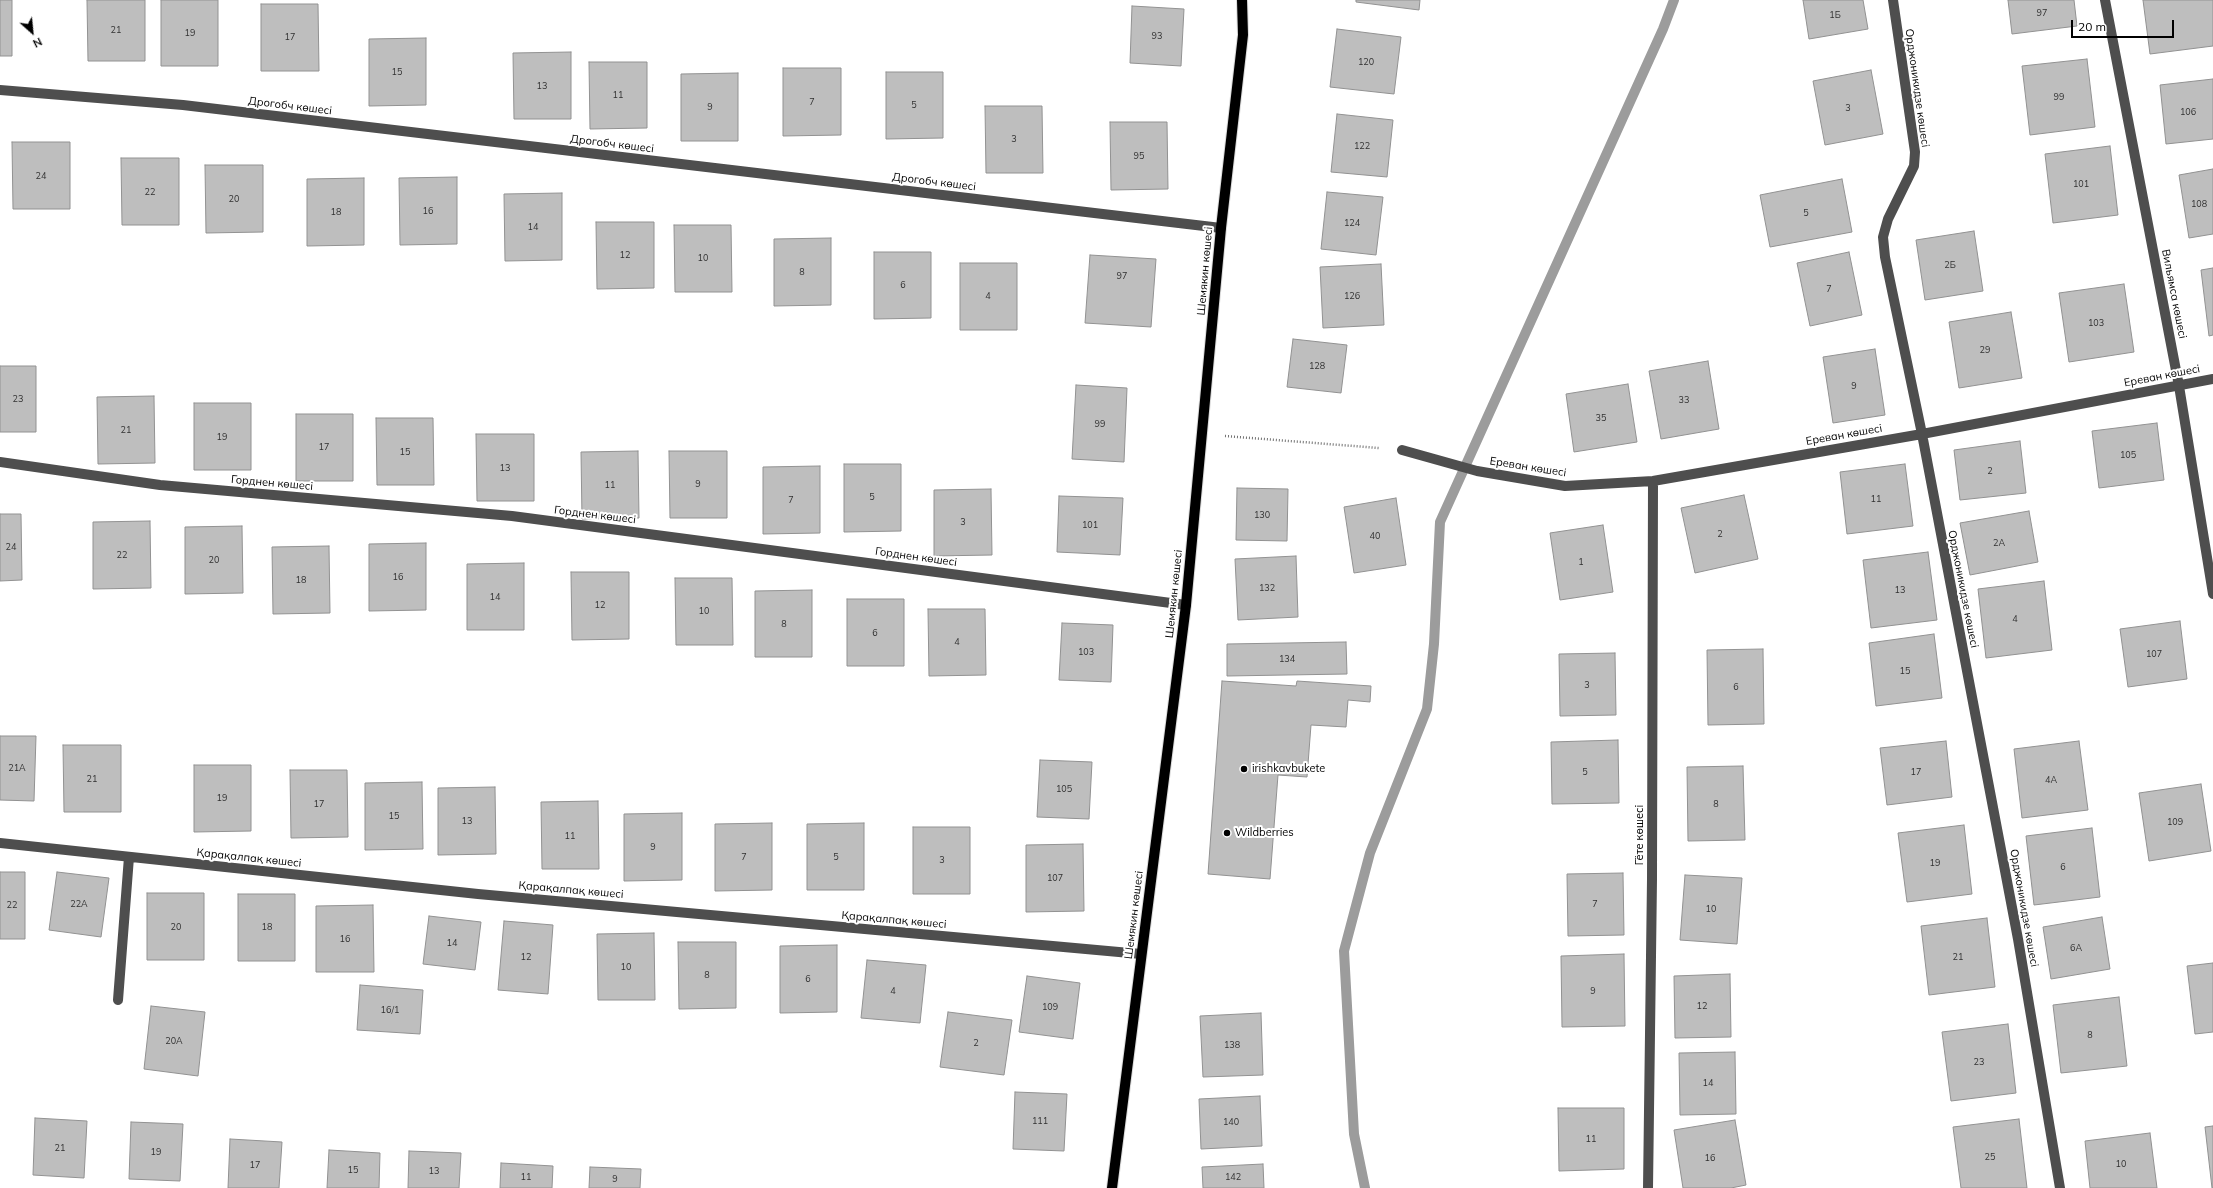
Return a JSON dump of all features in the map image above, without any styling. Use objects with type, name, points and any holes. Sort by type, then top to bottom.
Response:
[{"type":"main road","name":"Шемякин көшесі","points":[[1112,1188],[1186,605],[1221,228],[1243,35],[1242,0]]},
{"type":"street","name":"Орджоникидзе көшесі","points":[[1893,0],[1915,152],[1914,166],[1888,219],[1884,237],[1885,257],[1922,434],[2018,940],[2060,1188]]},
{"type":"street","name":"Вильямса көшесі","points":[[2105,0],[2179,386],[2213,594]]},
{"type":"street","name":"Дрогобч көшесі","points":[[0,90],[183,105],[1221,228]]},
{"type":"street","name":"Ереван көшесі","points":[[1402,450],[1477,471],[1565,486],[1653,481],[1922,434],[2213,379]]},
{"type":"street","name":"Горднен көшесі","points":[[0,462],[160,485],[512,516],[1186,605]]},
{"type":"street","name":"Гёте көшесі","points":[[1648,1188],[1652,879],[1653,481]]},
{"type":"street","name":"Қарақалпақ көшесі","points":[[0,842],[478,894],[1141,954]]},
{"type":"street","points":[[118,1000],[129,857]]},
{"type":"path","points":[[1202,434],[1402,450]]},
{"type":"building","points":[[0,0],[12,0],[12,56],[0,56]]},
{"type":"building","points":[[87,0],[145,0],[145,61],[88,61]]},
{"type":"building","points":[[161,0],[218,0],[218,66],[161,66]]},
{"type":"building","points":[[1356,0],[1420,0],[1419,10],[1356,2]]},
{"type":"building","points":[[1803,0],[1863,0],[1868,29],[1809,39]]},
{"type":"building","points":[[2008,0],[2074,0],[2077,26],[2012,34]]},
{"type":"building","points":[[2143,0],[2213,0],[2213,46],[2150,54]]},
{"type":"building","points":[[261,4],[318,4],[319,71],[261,71]]},
{"type":"building","points":[[1132,6],[1184,9],[1181,66],[1130,63]]},
{"type":"building","points":[[1337,29],[1401,37],[1394,94],[1330,87]]},
{"type":"building","points":[[426,38],[426,105],[369,106],[369,39]]},
{"type":"building","points":[[571,52],[571,119],[514,119],[513,53]]},
{"type":"building","points":[[2087,59],[2095,127],[2030,135],[2022,66]]},
{"type":"building","points":[[589,62],[647,62],[647,128],[590,129]]},
{"type":"building","points":[[783,68],[841,68],[841,135],[783,136]]},
{"type":"building","points":[[1871,70],[1883,134],[1825,145],[1813,81]]},
{"type":"building","points":[[886,72],[943,72],[943,138],[886,139]]},
{"type":"building","points":[[738,73],[738,141],[681,141],[681,74]]},
{"type":"building","points":[[2213,79],[2213,139],[2166,144],[2160,85]]},
{"type":"building","points":[[985,106],[1042,106],[1043,173],[986,173]]},
{"type":"building","points":[[1337,114],[1393,120],[1387,177],[1331,172]]},
{"type":"building","points":[[1110,122],[1167,122],[1168,189],[1111,190]]},
{"type":"building","points":[[12,142],[70,142],[70,209],[13,209]]},
{"type":"building","points":[[2110,146],[2118,215],[2053,223],[2045,154]]},
{"type":"building","points":[[121,158],[179,158],[179,225],[122,225]]},
{"type":"building","points":[[205,165],[263,165],[263,232],[206,233]]},
{"type":"building","points":[[2213,169],[2213,234],[2189,238],[2179,175]]},
{"type":"building","points":[[457,177],[457,244],[400,245],[399,178]]},
{"type":"building","points":[[364,178],[364,245],[307,246],[307,179]]},
{"type":"building","points":[[1842,179],[1852,232],[1770,247],[1760,195]]},
{"type":"building","points":[[1327,192],[1383,197],[1376,255],[1321,249]]},
{"type":"building","points":[[562,193],[562,260],[505,261],[504,194]]},
{"type":"building","points":[[596,222],[654,222],[654,288],[597,289]]},
{"type":"building","points":[[674,225],[731,225],[732,292],[675,292]]},
{"type":"building","points":[[1974,231],[1983,291],[1925,300],[1916,240]]},
{"type":"building","points":[[831,238],[831,305],[774,306],[774,239]]},
{"type":"building","points":[[874,252],[931,252],[931,318],[874,319]]},
{"type":"building","points":[[1849,252],[1862,315],[1810,326],[1797,263]]},
{"type":"building","points":[[1090,255],[1156,259],[1151,327],[1085,323]]},
{"type":"building","points":[[960,263],[1017,263],[1017,330],[960,330]]},
{"type":"building","points":[[1381,264],[1384,325],[1323,328],[1320,267]]},
{"type":"building","points":[[2213,268],[2213,335],[2209,336],[2201,270]]},
{"type":"building","points":[[2124,284],[2134,352],[2069,362],[2059,293]]},
{"type":"building","points":[[2011,312],[2022,378],[1959,388],[1949,322]]},
{"type":"building","points":[[1293,339],[1347,345],[1341,393],[1287,387]]},
{"type":"building","points":[[1875,349],[1885,415],[1833,423],[1823,357]]},
{"type":"building","points":[[1708,361],[1719,429],[1661,439],[1649,371]]},
{"type":"building","points":[[0,366],[36,366],[36,432],[0,432]]},
{"type":"building","points":[[1628,384],[1637,442],[1574,452],[1566,394]]},
{"type":"building","points":[[1076,385],[1127,388],[1124,462],[1072,459]]},
{"type":"building","points":[[154,396],[155,463],[98,464],[97,397]]},
{"type":"building","points":[[194,403],[251,403],[251,470],[194,470]]},
{"type":"building","points":[[296,414],[353,414],[353,481],[296,481]]},
{"type":"building","points":[[376,418],[433,418],[434,485],[377,485]]},
{"type":"building","points":[[2157,423],[2164,480],[2099,488],[2092,431]]},
{"type":"building","points":[[476,434],[534,434],[534,501],[477,501]]},
{"type":"building","points":[[2020,441],[2026,493],[1960,500],[1954,450]]},
{"type":"building","points":[[638,451],[639,518],[582,519],[581,452]]},
{"type":"building","points":[[669,451],[727,451],[727,518],[670,518]]},
{"type":"building","points":[[844,464],[901,464],[901,531],[844,532]]},
{"type":"building","points":[[1905,464],[1913,526],[1847,534],[1840,472]]},
{"type":"building","points":[[820,466],[820,533],[763,534],[763,467]]},
{"type":"building","points":[[1237,488],[1288,489],[1287,541],[1236,540]]},
{"type":"building","points":[[991,489],[992,555],[934,556],[934,490]]},
{"type":"building","points":[[1744,495],[1758,559],[1695,573],[1681,508]]},
{"type":"building","points":[[1059,496],[1123,498],[1120,555],[1057,552]]},
{"type":"building","points":[[1396,498],[1406,565],[1354,573],[1344,507]]},
{"type":"building","points":[[2029,511],[2038,562],[1970,575],[1960,523]]},
{"type":"building","points":[[0,514],[21,514],[22,580],[0,581]]},
{"type":"building","points":[[150,521],[151,588],[93,589],[93,522]]},
{"type":"building","points":[[1603,525],[1613,592],[1560,600],[1550,533]]},
{"type":"building","points":[[242,526],[243,593],[185,594],[185,527]]},
{"type":"building","points":[[426,543],[426,610],[369,611],[369,544]]},
{"type":"building","points":[[329,546],[330,613],[273,614],[272,547]]},
{"type":"building","points":[[1928,552],[1937,620],[1871,628],[1863,560]]},
{"type":"building","points":[[1296,556],[1298,617],[1238,620],[1235,559]]},
{"type":"building","points":[[524,563],[524,630],[467,630],[467,564]]},
{"type":"building","points":[[571,572],[629,572],[629,639],[572,640]]},
{"type":"building","points":[[675,578],[732,578],[733,645],[676,645]]},
{"type":"building","points":[[2044,581],[2052,650],[1986,658],[1978,589]]},
{"type":"building","points":[[812,590],[812,657],[755,657],[755,591]]},
{"type":"building","points":[[847,599],[904,599],[904,666],[847,666]]},
{"type":"building","points":[[928,609],[985,609],[986,675],[929,676]]},
{"type":"building","points":[[2180,621],[2187,679],[2128,687],[2120,629]]},
{"type":"building","points":[[1062,623],[1113,625],[1111,682],[1059,680]]},
{"type":"building","points":[[1934,634],[1942,698],[1876,706],[1869,643]]},
{"type":"building","points":[[1346,642],[1347,674],[1227,676],[1227,644]]},
{"type":"building","points":[[1763,649],[1764,724],[1708,725],[1707,650]]},
{"type":"building","points":[[1615,653],[1616,715],[1560,716],[1559,654]]},
{"type":"building","points":[[1222,681],[1296,686],[1297,681],[1371,686],[1370,702],[1348,700],[1346,727],[1311,725],[1307,777],[1278,775],[1270,879],[1208,874]]},
{"type":"building","points":[[0,736],[36,736],[34,801],[0,800]]},
{"type":"building","points":[[1618,740],[1619,803],[1552,804],[1551,742]]},
{"type":"building","points":[[1946,741],[1952,797],[1887,805],[1880,748]]},
{"type":"building","points":[[2079,741],[2088,810],[2022,818],[2014,749]]},
{"type":"building","points":[[63,745],[121,745],[121,812],[64,812]]},
{"type":"building","points":[[1040,760],[1092,762],[1089,819],[1037,817]]},
{"type":"building","points":[[194,765],[251,765],[251,831],[194,832]]},
{"type":"building","points":[[1743,766],[1745,840],[1688,841],[1687,767]]},
{"type":"building","points":[[290,770],[347,770],[348,837],[291,838]]},
{"type":"building","points":[[422,782],[423,849],[365,850],[365,783]]},
{"type":"building","points":[[2201,784],[2211,851],[2149,861],[2139,793]]},
{"type":"building","points":[[495,787],[496,854],[438,855],[438,788]]},
{"type":"building","points":[[598,801],[599,869],[542,869],[541,802]]},
{"type":"building","points":[[682,813],[682,880],[624,881],[624,814]]},
{"type":"building","points":[[772,823],[772,890],[715,891],[715,824]]},
{"type":"building","points":[[864,823],[864,890],[807,890],[807,824]]},
{"type":"building","points":[[1964,825],[1972,894],[1907,902],[1898,833]]},
{"type":"building","points":[[913,827],[970,827],[970,894],[913,894]]},
{"type":"building","points":[[2092,828],[2100,897],[2034,905],[2026,836]]},
{"type":"building","points":[[1083,844],[1084,911],[1026,912],[1026,845]]},
{"type":"building","points":[[0,872],[25,872],[25,939],[0,939]]},
{"type":"building","points":[[57,872],[109,878],[101,937],[49,930]]},
{"type":"building","points":[[1623,873],[1624,935],[1568,936],[1567,874]]},
{"type":"building","points":[[1685,875],[1742,878],[1737,944],[1680,940]]},
{"type":"building","points":[[147,893],[204,893],[204,960],[147,960]]},
{"type":"building","points":[[238,894],[295,894],[295,961],[238,961]]},
{"type":"building","points":[[373,905],[374,972],[316,972],[316,906]]},
{"type":"building","points":[[429,916],[481,922],[475,970],[423,964]]},
{"type":"building","points":[[2102,917],[2110,969],[2051,979],[2043,927]]},
{"type":"building","points":[[1987,918],[1995,987],[1929,995],[1921,926]]},
{"type":"building","points":[[504,921],[553,925],[548,994],[498,990]]},
{"type":"building","points":[[654,933],[655,1000],[598,1000],[597,934]]},
{"type":"building","points":[[678,942],[736,942],[736,1008],[679,1009]]},
{"type":"building","points":[[837,945],[837,1012],[780,1013],[780,946]]},
{"type":"building","points":[[1624,954],[1625,1026],[1562,1027],[1561,956]]},
{"type":"building","points":[[867,960],[926,965],[920,1023],[861,1018]]},
{"type":"building","points":[[2213,963],[2213,1032],[2195,1034],[2187,966]]},
{"type":"building","points":[[1730,974],[1731,1037],[1675,1038],[1674,976]]},
{"type":"building","points":[[1027,976],[1080,983],[1073,1039],[1019,1032]]},
{"type":"building","points":[[360,985],[423,990],[420,1034],[357,1030]]},
{"type":"building","points":[[2119,997],[2127,1066],[2061,1073],[2053,1005]]},
{"type":"building","points":[[151,1006],[205,1012],[198,1076],[144,1069]]},
{"type":"building","points":[[948,1012],[1012,1020],[1004,1075],[940,1067]]},
{"type":"building","points":[[1261,1013],[1263,1075],[1203,1077],[1200,1016]]},
{"type":"building","points":[[2008,1024],[2016,1093],[1951,1101],[1942,1032]]},
{"type":"building","points":[[1735,1052],[1736,1114],[1680,1115],[1679,1053]]},
{"type":"building","points":[[1015,1092],[1067,1094],[1064,1151],[1013,1149]]},
{"type":"building","points":[[1260,1096],[1262,1146],[1201,1149],[1199,1099]]},
{"type":"building","points":[[1558,1108],[1624,1108],[1624,1169],[1559,1171]]},
{"type":"building","points":[[35,1118],[87,1121],[84,1178],[33,1175]]},
{"type":"building","points":[[2019,1119],[2027,1188],[1961,1188],[1953,1127]]},
{"type":"building","points":[[1735,1120],[1746,1185],[1731,1188],[1683,1188],[1674,1130]]},
{"type":"building","points":[[131,1122],[183,1124],[180,1181],[129,1179]]},
{"type":"building","points":[[2213,1126],[2213,1188],[2212,1188],[2205,1127]]},
{"type":"building","points":[[2150,1133],[2157,1188],[2090,1188],[2085,1141]]},
{"type":"building","points":[[230,1139],[282,1142],[279,1188],[228,1188]]},
{"type":"building","points":[[329,1150],[380,1153],[379,1188],[327,1188]]},
{"type":"building","points":[[409,1151],[461,1153],[459,1188],[408,1188]]},
{"type":"building","points":[[501,1163],[553,1166],[552,1188],[500,1188]]},
{"type":"building","points":[[1263,1164],[1264,1188],[1203,1188],[1202,1167]]},
{"type":"building","points":[[590,1167],[641,1169],[640,1188],[589,1188]]},
{"type":"waterway","points":[[1365,1188],[1354,1134],[1344,951],[1370,853],[1427,709],[1434,644],[1440,522],[1663,29],[1674,0]]},
{"type":"place","name":"irishkavbukete","points":[[1244,769]]},
{"type":"place","name":"Wildberries","points":[[1227,833]]}]
